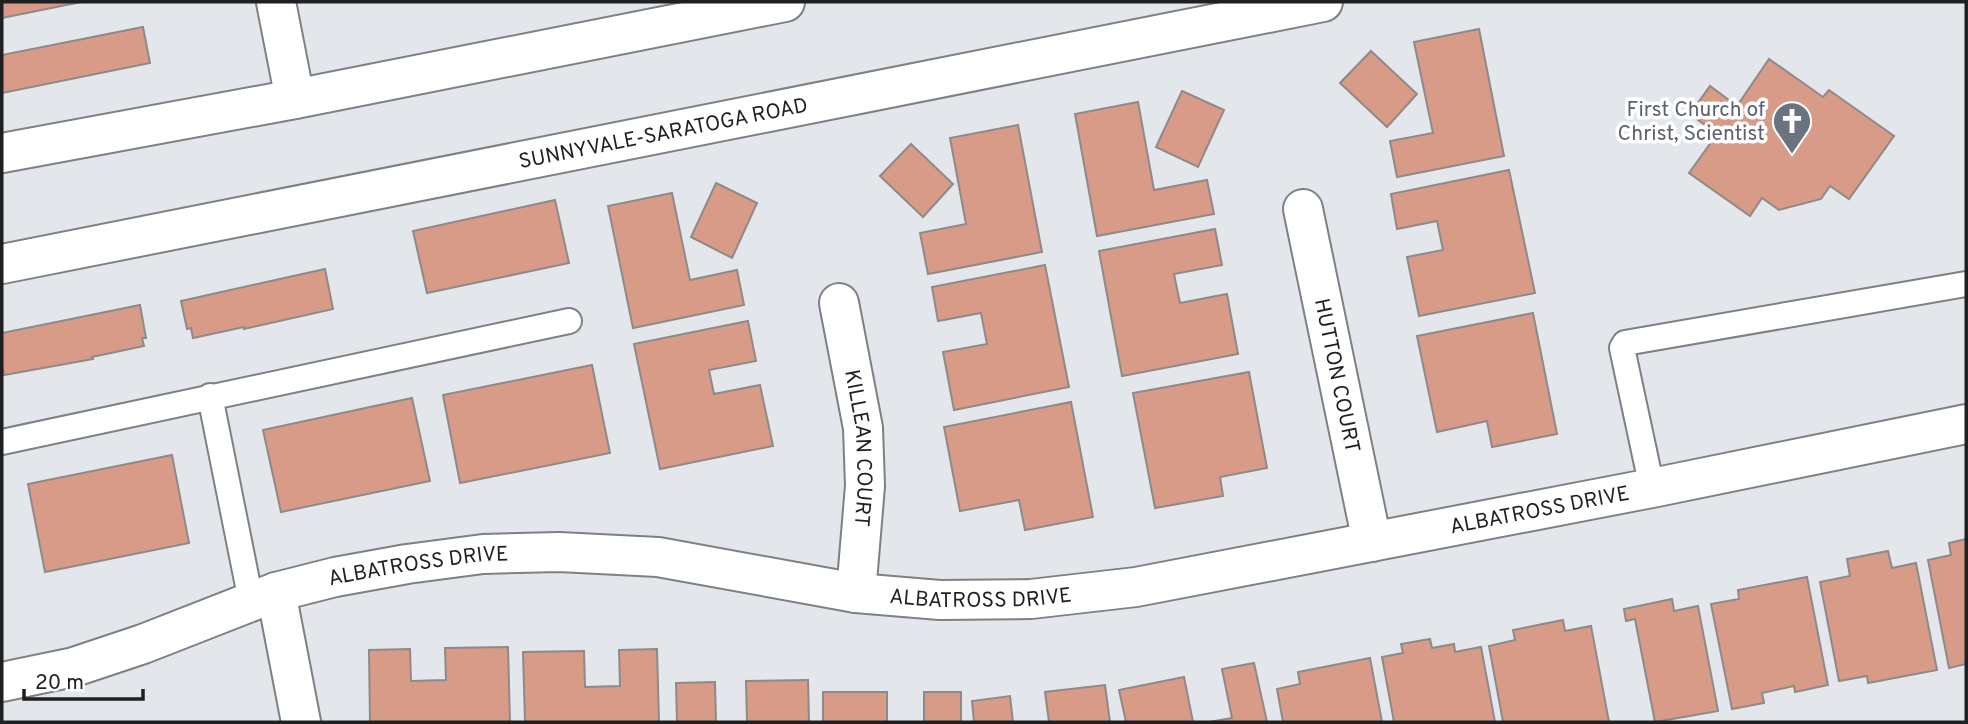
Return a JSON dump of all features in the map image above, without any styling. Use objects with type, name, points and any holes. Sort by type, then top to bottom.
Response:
[{"type":"street","points":[[276,2],[295,99]]},
{"type":"street","points":[[2,153],[295,99],[785,2]]},
{"type":"street","name":"SUNNYVALE-SARATOGA ROAD","points":[[2,264],[1323,2]]},
{"type":"street","name":"HUTTON COURT","points":[[1303,209],[1372,542]]},
{"type":"street","name":"KILLEAN COURT","points":[[839,303],[863,428],[865,486],[856,593]]},
{"type":"street","name":"ALBATROSS DRIVE","points":[[2,682],[74,667],[143,644],[264,597],[335,577],[483,554],[559,552],[658,557],[856,593],[940,600],[1031,599],[1136,587],[1966,424]]},
{"type":"street","points":[[264,597],[301,722]]},
{"type":"lane","points":[[1651,488],[1622,348],[1625,343],[1966,284]]},
{"type":"lane","points":[[2,442],[569,321]]},
{"type":"lane","points":[[210,396],[264,597]]},
{"type":"building","points":[[2,2],[81,2],[2,18]]},
{"type":"building","points":[[143,27],[150,63],[2,93],[2,55]]},
{"type":"building","points":[[1479,29],[1504,156],[1397,177],[1390,141],[1433,133],[1414,42]]},
{"type":"building","points":[[1371,51],[1417,94],[1387,127],[1340,83]]},
{"type":"building","name":"First Church of Christ, Scientist","points":[[1769,59],[1823,97],[1829,90],[1894,136],[1849,199],[1830,186],[1821,199],[1779,210],[1762,198],[1750,216],[1689,173],[1717,134],[1690,114],[1710,86],[1737,106]]},
{"type":"building","points":[[1182,91],[1224,110],[1198,167],[1156,147]]},
{"type":"building","points":[[1138,102],[1154,190],[1207,180],[1214,214],[1097,236],[1075,114]]},
{"type":"building","points":[[1018,125],[1042,252],[928,274],[920,233],[966,224],[950,138]]},
{"type":"building","points":[[911,144],[953,184],[923,217],[880,176]]},
{"type":"building","points":[[1509,170],[1535,293],[1419,316],[1407,257],[1443,250],[1437,221],[1397,229],[1391,194]]},
{"type":"building","points":[[716,183],[757,203],[732,258],[691,237]]},
{"type":"building","points":[[672,193],[690,280],[737,270],[744,305],[633,328],[608,206]]},
{"type":"building","points":[[555,200],[569,263],[427,293],[413,231]]},
{"type":"building","points":[[1215,229],[1222,265],[1174,274],[1180,303],[1227,294],[1238,354],[1122,376],[1099,251]]},
{"type":"building","points":[[1045,265],[1069,387],[954,410],[943,352],[987,344],[981,313],[938,321],[932,287]]},
{"type":"building","points":[[325,269],[333,309],[193,338],[191,328],[187,329],[181,301]]},
{"type":"building","points":[[140,305],[146,338],[142,338],[144,346],[92,357],[93,359],[4,375],[2,333]]},
{"type":"building","points":[[1533,313],[1557,434],[1492,447],[1487,421],[1437,432],[1417,336]]},
{"type":"building","points":[[748,321],[756,361],[709,370],[714,394],[760,385],[773,446],[660,469],[634,344]]},
{"type":"building","points":[[592,365],[610,453],[460,483],[443,395]]},
{"type":"building","points":[[1249,372],[1267,468],[1220,477],[1223,496],[1155,508],[1133,393]]},
{"type":"building","points":[[412,398],[430,481],[281,512],[263,430]]},
{"type":"building","points":[[1071,402],[1093,517],[1025,530],[1019,500],[960,511],[944,427]]},
{"type":"building","points":[[172,455],[189,543],[45,572],[28,484]]},
{"type":"building","points":[[1966,539],[1966,664],[1949,668],[1928,560],[1951,555],[1949,543]]},
{"type":"building","points":[[1888,551],[1892,568],[1916,563],[1937,670],[1868,683],[1867,676],[1839,681],[1820,582],[1850,576],[1847,559]]},
{"type":"building","points":[[1807,577],[1828,685],[1795,692],[1794,686],[1762,693],[1764,703],[1732,709],[1711,604],[1739,599],[1738,590]]},
{"type":"building","points":[[1672,599],[1674,611],[1698,606],[1718,711],[1655,722],[1635,619],[1626,621],[1624,609]]},
{"type":"building","points":[[1563,620],[1565,631],[1591,626],[1609,722],[1503,722],[1489,646],[1515,640],[1513,630]]},
{"type":"building","points":[[1430,639],[1432,648],[1454,644],[1455,652],[1481,647],[1495,722],[1394,722],[1382,657],[1403,653],[1401,644]]},
{"type":"building","points":[[508,647],[510,722],[370,722],[369,650],[410,649],[411,681],[446,680],[445,648]]},
{"type":"building","points":[[657,649],[659,722],[525,722],[523,652],[584,651],[585,687],[620,686],[619,650]]},
{"type":"building","points":[[1370,658],[1382,722],[1283,722],[1277,689],[1300,684],[1298,672]]},
{"type":"building","points":[[1254,663],[1267,722],[1209,722],[1232,718],[1222,669]]},
{"type":"building","points":[[1184,677],[1193,722],[1126,722],[1119,690]]},
{"type":"building","points":[[808,680],[809,722],[747,722],[746,681]]},
{"type":"building","points":[[715,682],[716,722],[677,722],[676,683]]},
{"type":"building","points":[[1105,685],[1110,722],[1049,722],[1045,692]]},
{"type":"building","points":[[823,692],[887,692],[887,722],[823,722]]},
{"type":"building","points":[[924,692],[961,692],[961,722],[924,722]]},
{"type":"building","points":[[1010,696],[1013,722],[974,722],[972,701]]},
{"type":"place","name":"First Church of Christ, Scientist","points":[[1792,155]]}]
